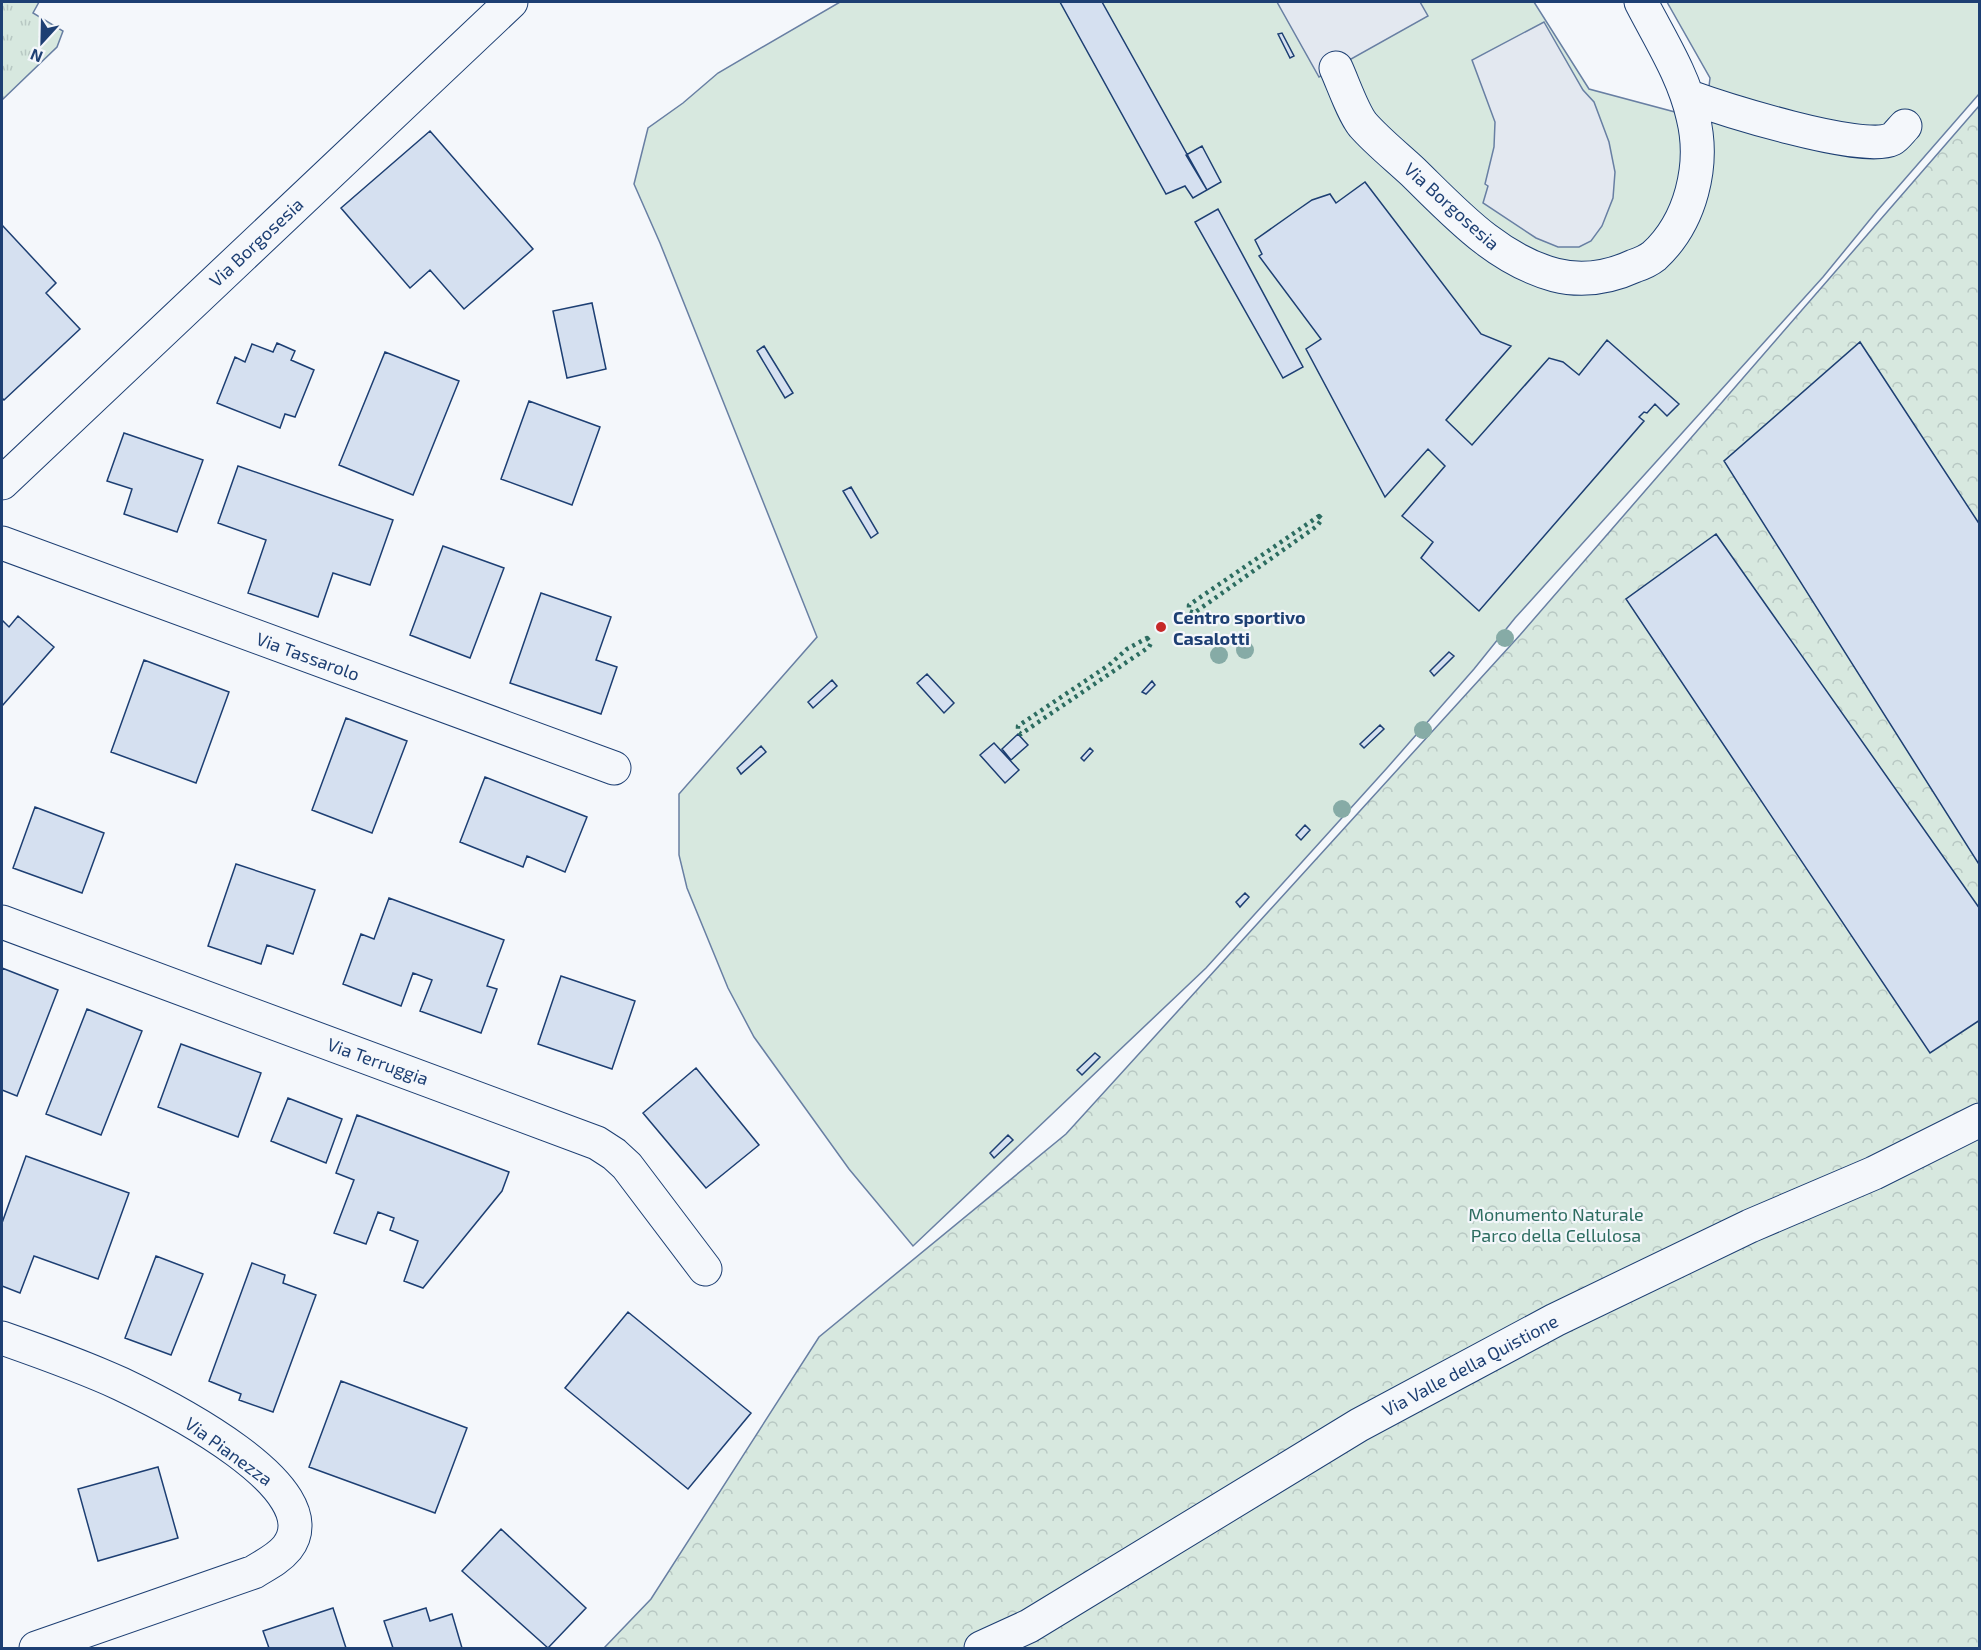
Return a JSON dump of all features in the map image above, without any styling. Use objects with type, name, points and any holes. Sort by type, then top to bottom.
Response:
[{"type":"street","name":"Via Borgosesia","points":[[2,483],[511,2]]},
{"type":"street","name":"Via Borgosesia","points":[[1336,68],[1362,124],[1450,210],[1488,243],[1518,261],[1569,278],[1605,278],[1653,257],[1678,224],[1694,186],[1698,158],[1694,119],[1687,96],[1641,2]]},
{"type":"street","points":[[1687,96],[1744,116],[1839,140],[1873,142],[1892,139],[1905,126]]},
{"type":"street","name":"Via Tassarolo","points":[[2,543],[614,768]]},
{"type":"street","name":"Via Terruggia","points":[[2,922],[597,1143],[627,1166],[705,1269]]},
{"type":"street","name":"Via Valle della Quistione","points":[[981,1648],[1029,1626],[1359,1425],[1544,1325],[1750,1226],[1874,1173],[1980,1120]]},
{"type":"street","name":"Via Pianezza","points":[[2,1338],[70,1362],[120,1383],[165,1406],[214,1436],[273,1481],[286,1498],[295,1523],[292,1539],[285,1551],[254,1572],[36,1648]]},
{"type":"green space","points":[[2,2],[39,2],[33,13],[63,31],[57,47],[2,100]]},
{"type":"green space","name":"Centro sportivo Casalotti","points":[[840,2],[1534,2],[1589,89],[1705,120],[1710,78],[1667,2],[1979,2],[1979,94],[1823,277],[1515,618],[1474,669],[1387,768],[1206,968],[913,1246],[849,1169],[754,1037],[728,988],[687,888],[679,855],[679,794],[817,637],[660,243],[634,184],[648,128],[683,103],[718,73]]},
{"type":"green space","name":"Monumento Naturale Parco della Cellulosa","points":[[1979,106],[1979,1648],[604,1648],[651,1599],[819,1337],[1066,1134],[1520,635]]},
{"type":"shaded area","points":[[1277,2],[1420,2],[1428,16],[1319,77]]},
{"type":"shaded area","points":[[1544,22],[1583,90],[1594,102],[1609,142],[1615,172],[1613,198],[1602,226],[1591,241],[1579,247],[1558,247],[1536,238],[1483,203],[1494,147],[1495,122],[1472,60]]},
{"type":"building","points":[[1060,2],[1102,2],[1207,190],[1193,198],[1185,186],[1166,194]]},
{"type":"building","points":[[1282,33],[1294,56],[1290,58],[1278,34]]},
{"type":"building","points":[[430,131],[533,249],[464,309],[430,270],[410,288],[341,208]]},
{"type":"building","points":[[1202,146],[1221,182],[1207,190],[1186,155]]},
{"type":"building","points":[[1365,182],[1481,334],[1511,346],[1446,420],[1472,445],[1549,358],[1563,362],[1579,375],[1607,340],[1679,404],[1667,416],[1655,404],[1647,413],[1644,412],[1639,417],[1644,421],[1479,611],[1421,558],[1433,542],[1402,516],[1445,466],[1428,449],[1385,497],[1306,349],[1321,339],[1259,256],[1262,254],[1255,240],[1296,211],[1312,200],[1330,194],[1336,203]]},
{"type":"building","points":[[1218,209],[1303,367],[1283,378],[1195,222]]},
{"type":"building","points":[[2,225],[56,283],[46,293],[80,329],[4,400],[2,398]]},
{"type":"building","points":[[592,303],[606,369],[567,378],[553,311]]},
{"type":"building","points":[[1860,342],[1980,525],[1980,866],[1724,461]]},
{"type":"building","points":[[277,343],[295,351],[291,360],[314,370],[295,417],[285,414],[280,428],[217,403],[235,357],[245,362],[252,344],[273,352]]},
{"type":"building","points":[[764,346],[793,393],[785,398],[757,351]]},
{"type":"building","points":[[385,352],[459,381],[413,495],[339,465]]},
{"type":"building","points":[[529,401],[600,427],[572,505],[501,479]]},
{"type":"building","points":[[124,433],[203,460],[177,532],[124,514],[132,489],[107,481]]},
{"type":"building","points":[[238,466],[393,520],[370,585],[333,573],[318,617],[248,593],[266,540],[218,523]]},
{"type":"building","points":[[851,487],[878,533],[871,538],[843,491]]},
{"type":"building","points":[[1716,534],[1980,909],[1980,1020],[1930,1053],[1626,599]]},
{"type":"building","points":[[443,546],[504,568],[470,658],[410,635]]},
{"type":"building","points":[[541,593],[611,617],[596,660],[617,667],[601,714],[510,683]]},
{"type":"building","points":[[18,616],[54,647],[2,706],[2,620],[9,627]]},
{"type":"building","points":[[1449,652],[1454,656],[1434,676],[1430,671]]},
{"type":"building","points":[[144,660],[229,692],[196,783],[111,752]]},
{"type":"building","points":[[927,674],[954,703],[944,713],[917,683]]},
{"type":"building","points":[[832,680],[837,686],[813,708],[808,702]]},
{"type":"building","points":[[1152,681],[1155,685],[1146,694],[1142,692]]},
{"type":"building","points":[[346,718],[407,741],[372,833],[312,810]]},
{"type":"building","points":[[1380,725],[1384,729],[1364,748],[1360,744]]},
{"type":"building","points":[[1018,734],[1028,745],[1011,760],[1002,749]]},
{"type":"building","points":[[994,743],[1019,770],[1005,783],[980,755]]},
{"type":"building","points":[[761,746],[766,752],[741,774],[737,768]]},
{"type":"building","points":[[1090,748],[1093,751],[1084,761],[1081,758]]},
{"type":"building","points":[[485,777],[587,817],[565,872],[527,856],[523,867],[460,842]]},
{"type":"building","points":[[35,807],[104,833],[82,893],[13,868]]},
{"type":"building","points":[[1305,825],[1310,830],[1301,840],[1296,835]]},
{"type":"building","points":[[236,864],[315,890],[293,954],[267,945],[261,964],[208,946]]},
{"type":"building","points":[[1245,893],[1249,897],[1240,907],[1236,902]]},
{"type":"building","points":[[389,898],[504,940],[487,986],[497,989],[481,1033],[420,1011],[432,980],[413,973],[401,1006],[343,984],[361,934],[374,939]]},
{"type":"building","points":[[2,968],[58,990],[17,1096],[2,1090]]},
{"type":"building","points":[[561,976],[635,1001],[612,1069],[538,1044]]},
{"type":"building","points":[[87,1009],[142,1031],[101,1135],[46,1114]]},
{"type":"building","points":[[181,1044],[261,1073],[238,1137],[158,1107]]},
{"type":"building","points":[[1095,1053],[1100,1057],[1082,1075],[1077,1070]]},
{"type":"building","points":[[696,1068],[759,1145],[706,1188],[643,1113]]},
{"type":"building","points":[[288,1098],[342,1119],[326,1163],[271,1141]]},
{"type":"building","points":[[357,1115],[509,1172],[502,1191],[423,1288],[404,1281],[418,1241],[390,1230],[394,1218],[378,1212],[366,1244],[334,1233],[354,1180],[336,1173]]},
{"type":"building","points":[[1008,1135],[1013,1140],[994,1158],[990,1153]]},
{"type":"building","points":[[26,1156],[129,1193],[98,1279],[34,1256],[20,1293],[2,1286],[2,1223]]},
{"type":"building","points":[[156,1256],[203,1274],[171,1355],[125,1338]]},
{"type":"building","points":[[252,1263],[285,1275],[283,1283],[316,1295],[273,1412],[239,1400],[241,1394],[209,1381]]},
{"type":"building","points":[[628,1312],[751,1413],[688,1489],[565,1388]]},
{"type":"building","points":[[341,1381],[467,1428],[435,1513],[309,1467]]},
{"type":"building","points":[[158,1467],[178,1538],[98,1561],[78,1489]]},
{"type":"building","points":[[501,1529],[586,1608],[548,1648],[462,1571]]},
{"type":"building","points":[[333,1608],[346,1648],[269,1648],[263,1631]]},
{"type":"building","points":[[426,1608],[430,1621],[452,1614],[462,1648],[393,1648],[384,1621]]},
{"type":"hedge","points":[[1319,516],[1322,519],[1317,526],[1194,613],[1189,611],[1189,605],[1319,516]]},
{"type":"hedge","points":[[1147,638],[1151,643],[1149,647],[1021,734],[1018,732],[1018,726],[1109,665],[1127,649],[1147,638]]},
{"type":"place","name":"Centro sportivo Casalotti","points":[[1161,627]]}]
